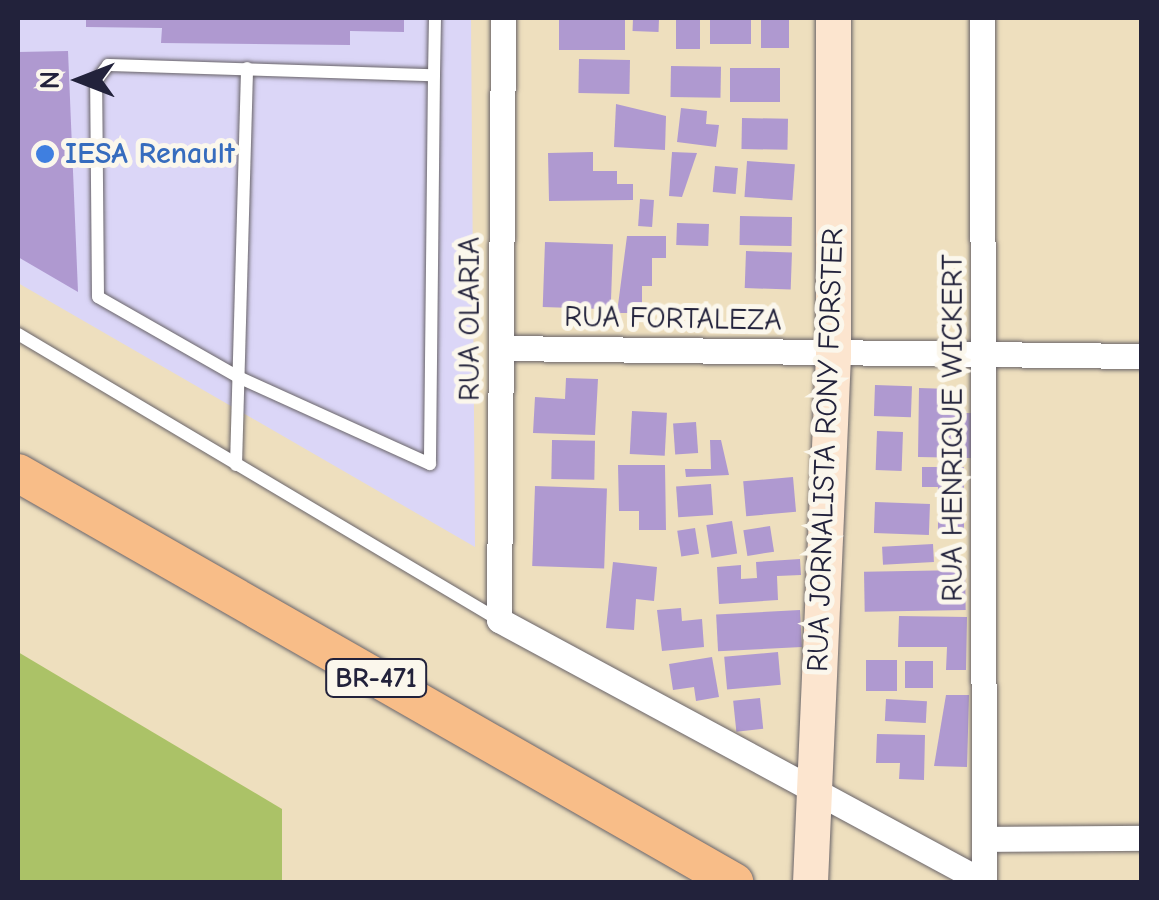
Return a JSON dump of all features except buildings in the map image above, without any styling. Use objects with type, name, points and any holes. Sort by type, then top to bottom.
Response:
[{"type":"main road","name":"BR-471","points":[[18,473],[734,882]]},
{"type":"street","name":"RUA OLARIA","points":[[499,620],[504,348],[503,18]]},
{"type":"street","name":"RUA JORNALISTA RONY FORSTER","points":[[810,882],[833,355],[832,18]]},
{"type":"street","name":"RUA HENRIQUE WICKERT","points":[[982,18],[986,356],[984,882]]},
{"type":"street","name":"RUA FORTALEZA","points":[[504,348],[1142,356]]},
{"type":"street","points":[[499,620],[984,882]]},
{"type":"street","points":[[986,838],[1142,838]]},
{"type":"lane","points":[[434,75],[108,65],[96,80],[98,297],[240,378],[430,464],[435,18]]},
{"type":"lane","points":[[236,465],[247,68]]},
{"type":"lane","points":[[18,334],[499,620]]},
{"type":"shaded area","points":[[18,18],[471,18],[475,547],[18,283]]},
{"type":"green space","points":[[18,652],[282,809],[282,882],[18,882]]},
{"type":"place","name":"IESA Renault","points":[[45,154]]}]
